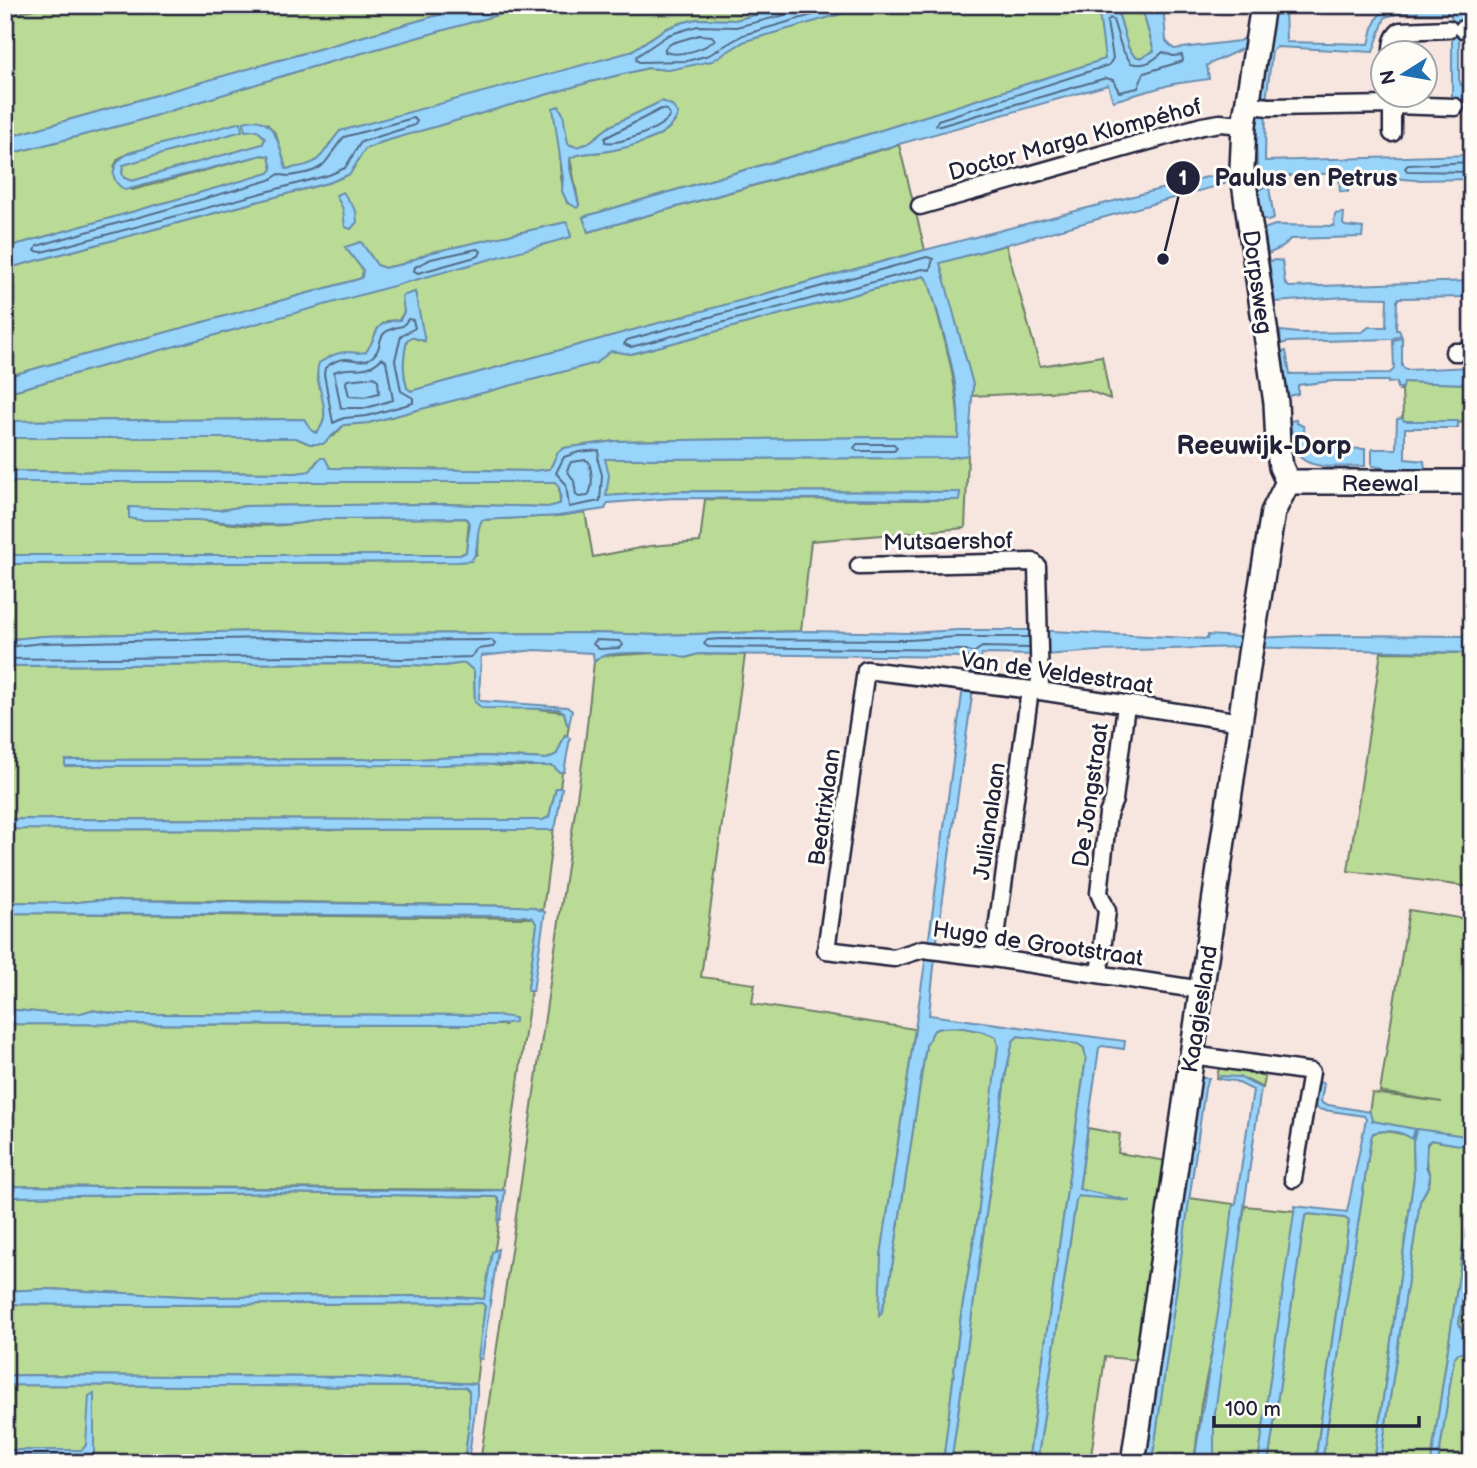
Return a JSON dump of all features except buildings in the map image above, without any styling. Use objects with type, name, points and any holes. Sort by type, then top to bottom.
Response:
[{"type":"street","name":"Dorpsweg","points":[[1261,17],[1256,52],[1254,111],[1241,146],[1244,186],[1276,403],[1281,467],[1287,482]]},
{"type":"street","points":[[1394,38],[1400,31],[1461,29]]},
{"type":"street","name":"Doctor Marga Klompéhof","points":[[920,206],[1220,123],[1254,111],[1368,102]]},
{"type":"street","name":"Doctor Marga Klompéhof","points":[[1438,105],[1455,107]]},
{"type":"street","points":[[1392,108],[1392,133]]},
{"type":"street","points":[[1454,352],[1472,352]]},
{"type":"street","name":"Reewal","points":[[1287,482],[1472,482]]},
{"type":"street","name":"Kaagjesland","points":[[1133,1463],[1252,643],[1273,512],[1287,482]]},
{"type":"street","name":"Mutsaershof","points":[[859,566],[1033,562],[1037,566],[1041,653],[1035,691]]},
{"type":"street","name":"Van de Veldestraat","points":[[866,670],[958,680],[1241,722]]},
{"type":"street","name":"Beatrixlaan","points":[[826,950],[866,670]]},
{"type":"street","name":"Julianalaan","points":[[993,958],[1035,691]]},
{"type":"street","name":"De Jongstraat","points":[[1099,974],[1107,911],[1099,893],[1108,814],[1114,800],[1126,705]]},
{"type":"street","name":"Hugo de Grootstraat","points":[[826,950],[894,958],[923,949],[1202,990]]},
{"type":"street","points":[[1192,1055],[1311,1072],[1293,1179]]},
{"type":"green space","points":[[48,5],[474,5],[5,138],[5,17]]},
{"type":"green space","points":[[533,5],[795,5],[735,20],[697,19],[681,23],[665,29],[630,52],[330,143],[322,157],[313,164],[286,169],[276,134],[267,124],[245,130],[257,130],[265,138],[263,144],[132,181],[124,178],[123,165],[241,131],[240,123],[129,153],[118,159],[114,167],[132,190],[262,155],[269,156],[272,169],[269,173],[5,248],[5,155],[134,122],[305,69]]},
{"type":"green space","points":[[872,5],[1098,5],[1106,59],[869,134],[583,217],[588,232],[899,145],[925,250],[411,391],[407,388],[404,369],[407,340],[411,337],[424,341],[415,292],[403,296],[404,312],[399,320],[387,321],[378,328],[366,352],[317,375],[324,413],[321,427],[316,433],[304,419],[5,421],[5,393],[571,236],[567,222],[429,253],[403,264],[384,268],[377,265],[361,242],[346,248],[363,270],[359,279],[5,377],[5,269],[331,182],[350,174],[364,149],[382,142],[590,82],[648,68],[669,70],[729,50],[745,41]],"holes":[[[662,101],[671,105],[678,114],[674,122],[659,135],[627,147],[579,154],[570,158],[579,205],[567,203],[560,167],[565,131],[568,144],[576,147],[587,144],[610,126]]]},
{"type":"green space","points":[[1116,5],[1141,5],[1154,51],[1147,56],[1134,56],[1128,47]]},
{"type":"green space","points":[[1006,245],[1040,366],[1102,356],[1110,399],[1087,390],[972,396],[973,385],[939,263]]},
{"type":"green space","points":[[924,276],[929,282],[949,359],[959,438],[615,441],[564,448],[558,452],[550,469],[533,471],[330,468],[325,459],[317,461],[310,472],[297,473],[5,471],[5,438],[296,438],[310,444],[334,436],[344,425],[368,423],[595,363],[611,351],[631,354]]},
{"type":"green space","points":[[1403,382],[1472,384],[1472,421],[1458,423],[1400,419],[1403,416],[1400,390],[1403,388]]},
{"type":"green space","points":[[968,455],[965,528],[811,541],[801,631],[658,635],[350,634],[267,631],[42,636],[5,640],[5,564],[458,562],[477,554],[478,527],[481,520],[585,512],[593,557],[650,546],[700,542],[705,499],[958,500],[960,492],[683,491],[606,496],[604,459],[949,458]]},
{"type":"green space","points":[[5,482],[555,482],[559,486],[560,504],[548,507],[440,504],[246,506],[220,510],[129,508],[250,525],[298,524],[322,519],[466,518],[469,521],[466,552],[460,555],[5,555]]},
{"type":"green space","points":[[1381,652],[1472,653],[1472,887],[1348,871]]},
{"type":"green space","points":[[680,654],[686,658],[698,654],[745,655],[701,977],[755,984],[752,1004],[915,1029],[881,1256],[881,1314],[890,1280],[926,1045],[934,1030],[949,1027],[965,1028],[996,1037],[996,1072],[943,1463],[480,1463],[585,743],[594,662],[601,656]]},
{"type":"green space","points":[[345,663],[443,666],[465,663],[474,671],[475,702],[564,712],[569,725],[567,737],[565,735],[557,754],[547,759],[482,756],[417,759],[66,760],[65,765],[441,765],[475,762],[501,766],[553,766],[562,772],[560,788],[555,792],[549,817],[543,820],[5,819],[5,666]]},
{"type":"green space","points":[[554,827],[543,910],[516,906],[240,901],[5,902],[5,829],[552,830]]},
{"type":"green space","points":[[1409,910],[1472,920],[1472,1137],[1417,1129],[1413,1141],[1414,1177],[1374,1463],[1322,1463],[1371,1138],[1373,1133],[1385,1131],[1408,1135],[1415,1129],[1372,1121],[1369,1112],[1372,1093],[1442,1102],[1380,1092]]},
{"type":"green space","points":[[5,913],[533,918],[537,925],[528,988],[528,991],[531,991],[503,1190],[5,1186],[5,1024],[504,1025],[495,1015],[116,1014],[91,1010],[81,1014],[57,1014],[5,1009]]},
{"type":"green space","points":[[1018,1036],[1078,1043],[1084,1048],[1086,1058],[1028,1463],[951,1463],[1006,1072],[1013,1041]]},
{"type":"green space","points":[[1219,1067],[1254,1070],[1265,1078],[1263,1088],[1247,1080],[1217,1078]]},
{"type":"green space","points":[[1088,1128],[1120,1134],[1118,1153],[1167,1161],[1138,1360],[1105,1357],[1090,1463],[1037,1463],[1076,1200],[1078,1196],[1121,1199],[1079,1190]]},
{"type":"green space","points":[[1431,1140],[1472,1147],[1472,1187],[1431,1463],[1380,1463],[1420,1201],[1430,1182],[1425,1154]]},
{"type":"green space","points":[[276,1193],[497,1197],[498,1230],[484,1299],[438,1296],[202,1297],[47,1289],[5,1291],[5,1197]]},
{"type":"green space","points":[[1189,1198],[1234,1204],[1218,1321],[1201,1404],[1194,1463],[1152,1463]]},
{"type":"green space","points":[[1245,1206],[1295,1211],[1258,1463],[1211,1463],[1214,1453],[1214,1419],[1234,1267]]},
{"type":"green space","points":[[1309,1214],[1349,1220],[1315,1463],[1268,1463],[1305,1216]]},
{"type":"green space","points":[[1472,1240],[1472,1334],[1462,1332],[1459,1323]]},
{"type":"green space","points":[[5,1304],[485,1305],[476,1384],[355,1377],[5,1375]]},
{"type":"green space","points":[[1458,1353],[1472,1353],[1472,1463],[1438,1463],[1454,1358]]},
{"type":"green space","points":[[5,1385],[466,1387],[469,1391],[469,1424],[464,1463],[94,1463],[94,1393],[86,1445],[82,1450],[5,1450]]},
{"type":"green space","points":[[5,1456],[79,1458],[89,1463],[5,1463]]},
{"type":"water","points":[[1420,4],[1464,5],[1464,16],[1459,22],[1459,79],[1461,85],[1472,87],[1472,100],[1457,100],[1452,95],[1451,15],[1400,13],[1385,17],[1378,38],[1370,38],[1376,20],[1388,9]]},
{"type":"water","points":[[474,5],[533,5],[305,69],[134,122],[5,155],[5,138]]},
{"type":"water","points":[[795,5],[872,5],[745,41],[712,61],[669,70],[648,68],[590,82],[382,142],[365,149],[350,174],[331,182],[5,269],[5,248],[269,173],[272,169],[269,156],[262,155],[125,190],[116,181],[114,171],[119,161],[129,153],[241,122],[242,131],[123,165],[124,178],[132,181],[263,144],[265,138],[257,130],[245,131],[244,122],[254,120],[263,122],[274,134],[286,169],[308,165],[319,158],[340,131],[630,52],[665,29],[681,23],[697,19],[735,20]]},
{"type":"water","points":[[1098,5],[1116,5],[1128,47],[1134,56],[1141,58],[1154,51],[1141,5],[1163,5],[1166,41],[1174,49],[1239,41],[1250,36],[1264,38],[1270,32],[1275,5],[1285,5],[1286,42],[1368,44],[1368,52],[1277,47],[1272,51],[1266,102],[1265,161],[1472,155],[1472,179],[1416,180],[1351,175],[1348,192],[1340,191],[1337,173],[1273,177],[1263,181],[1258,178],[1255,130],[1259,102],[1248,46],[1207,65],[1209,79],[1173,84],[1113,101],[1108,85],[588,232],[583,217],[869,134],[1105,59]]},
{"type":"water","points":[[662,101],[671,105],[678,113],[668,129],[659,135],[627,147],[579,154],[570,158],[579,205],[577,208],[567,202],[562,191],[563,178],[553,108],[559,106],[568,144],[576,147],[587,144],[610,126]]},
{"type":"water","points":[[1230,171],[1231,182],[940,263],[973,385],[968,455],[949,458],[605,459],[609,475],[606,496],[683,491],[960,492],[959,500],[674,498],[608,503],[605,509],[558,516],[482,520],[474,556],[471,561],[458,562],[5,564],[5,555],[460,555],[466,552],[470,524],[466,518],[323,519],[296,524],[139,520],[129,518],[129,507],[220,510],[246,506],[440,504],[548,507],[560,504],[560,498],[555,482],[5,482],[5,471],[297,473],[310,471],[320,458],[325,458],[330,468],[533,471],[550,469],[558,452],[564,448],[615,441],[958,438],[957,398],[950,359],[929,282],[924,276],[631,354],[611,351],[596,363],[368,423],[344,425],[323,444],[310,444],[296,438],[5,438],[5,421],[304,419],[316,433],[322,426],[324,417],[317,371],[319,363],[341,352],[366,352],[380,326],[400,320],[404,312],[402,296],[415,292],[425,341],[411,337],[407,340],[404,370],[407,388],[411,391],[925,250]]},
{"type":"water","points":[[1269,187],[1274,219],[1268,221],[1262,218],[1258,191]]},
{"type":"water","points":[[343,192],[356,211],[357,222],[351,229],[345,227],[343,209],[336,195]]},
{"type":"water","points":[[1344,213],[1343,224],[1363,228],[1362,237],[1290,239],[1283,247],[1268,254],[1264,229],[1275,225],[1334,226],[1335,214]]},
{"type":"water","points":[[567,222],[571,237],[5,393],[5,377],[359,279],[363,270],[345,247],[361,242],[377,265],[384,268],[403,264],[429,253]]},
{"type":"water","points":[[1269,261],[1282,261],[1285,283],[1289,287],[1472,281],[1472,297],[1399,298],[1396,330],[1399,330],[1401,335],[1392,339],[1281,344],[1280,331],[1362,332],[1369,327],[1386,327],[1387,298],[1345,297],[1275,302]]},
{"type":"water","points":[[1402,337],[1402,366],[1406,370],[1472,367],[1472,384],[1404,382],[1403,388],[1397,388],[1397,382],[1388,381],[1333,381],[1298,385],[1298,394],[1288,396],[1282,352],[1286,351],[1290,374],[1390,373],[1394,369],[1393,341]]},
{"type":"water","points":[[1403,418],[1404,421],[1458,421],[1458,428],[1405,428],[1405,459],[1424,461],[1425,469],[1402,471],[1372,466],[1372,449],[1396,449],[1397,419]]},
{"type":"water","points":[[1296,420],[1303,426],[1309,447],[1365,449],[1365,466],[1328,467],[1302,459],[1292,438],[1290,421]]},
{"type":"water","points":[[1032,630],[1207,639],[1208,635],[1256,638],[1323,635],[1472,636],[1472,653],[1240,647],[1045,655],[982,654],[976,677],[965,675],[967,657],[698,654],[685,658],[670,654],[632,653],[603,656],[594,662],[593,653],[535,650],[481,656],[481,701],[567,707],[572,711],[569,725],[564,712],[558,709],[482,708],[475,702],[474,671],[465,663],[443,666],[345,663],[5,666],[5,640],[42,636],[267,631],[350,634],[658,635],[810,631],[909,633]]},
{"type":"water","points":[[963,687],[973,689],[936,947],[928,945]]},
{"type":"water","points":[[565,735],[570,738],[564,772],[559,772],[553,766],[469,764],[65,766],[65,760],[417,759],[482,756],[547,759],[557,754]]},
{"type":"water","points":[[556,788],[562,788],[556,825],[552,830],[5,829],[5,819],[543,820],[549,817]]},
{"type":"water","points":[[98,900],[516,906],[532,907],[545,912],[533,991],[528,991],[528,988],[537,925],[533,918],[525,916],[5,913],[5,902],[69,903]]},
{"type":"water","points":[[926,956],[935,957],[929,1015],[1125,1041],[1124,1049],[1102,1046],[1099,1048],[1079,1189],[1130,1201],[1078,1196],[1076,1200],[1037,1463],[1028,1463],[1086,1058],[1084,1048],[1078,1044],[1018,1036],[1013,1041],[1006,1072],[951,1463],[943,1463],[961,1315],[978,1216],[998,1046],[996,1037],[957,1027],[934,1030],[926,1045],[890,1280],[879,1316],[881,1256]]},
{"type":"water","points":[[5,1009],[57,1014],[91,1010],[116,1014],[495,1015],[515,1018],[515,1022],[495,1025],[5,1024]]},
{"type":"water","points":[[1221,1076],[1239,1077],[1261,1088],[1214,1419],[1214,1453],[1211,1463],[1194,1463],[1253,1090],[1235,1081],[1219,1079]]},
{"type":"water","points":[[1202,1078],[1209,1078],[1205,1088],[1152,1463],[1146,1463],[1199,1087]]},
{"type":"water","points":[[1318,1082],[1324,1083],[1321,1101],[1323,1104],[1370,1112],[1372,1121],[1415,1129],[1412,1139],[1388,1131],[1373,1133],[1371,1138],[1322,1463],[1315,1463],[1349,1221],[1345,1218],[1309,1214],[1305,1216],[1268,1463],[1258,1463],[1295,1206],[1347,1212],[1366,1119],[1364,1116],[1318,1109],[1315,1105]]},
{"type":"water","points":[[1417,1129],[1472,1137],[1472,1147],[1431,1140],[1427,1143],[1426,1166],[1430,1177],[1420,1201],[1380,1463],[1374,1463],[1414,1177],[1413,1141]]},
{"type":"water","points":[[5,1186],[505,1190],[501,1219],[498,1222],[500,1201],[497,1197],[276,1193],[5,1197]]},
{"type":"water","points":[[1472,1187],[1472,1240],[1459,1323],[1462,1332],[1472,1334],[1472,1353],[1458,1353],[1454,1358],[1438,1463],[1431,1463]]},
{"type":"water","points":[[498,1249],[482,1359],[478,1358],[485,1306],[482,1303],[5,1304],[5,1291],[47,1289],[202,1297],[438,1296],[484,1299],[492,1252]]},
{"type":"water","points":[[5,1375],[355,1377],[477,1384],[477,1395],[468,1463],[464,1463],[469,1424],[469,1391],[465,1387],[5,1385]]},
{"type":"water","points":[[94,1393],[94,1463],[79,1458],[5,1456],[5,1450],[82,1450],[86,1445],[89,1396]]},
{"type":"place","name":"Paulus en Petrus","points":[[1163,259]]},
{"type":"district","name":"Reeuwijk-Dorp","points":[[1264,445]]}]
